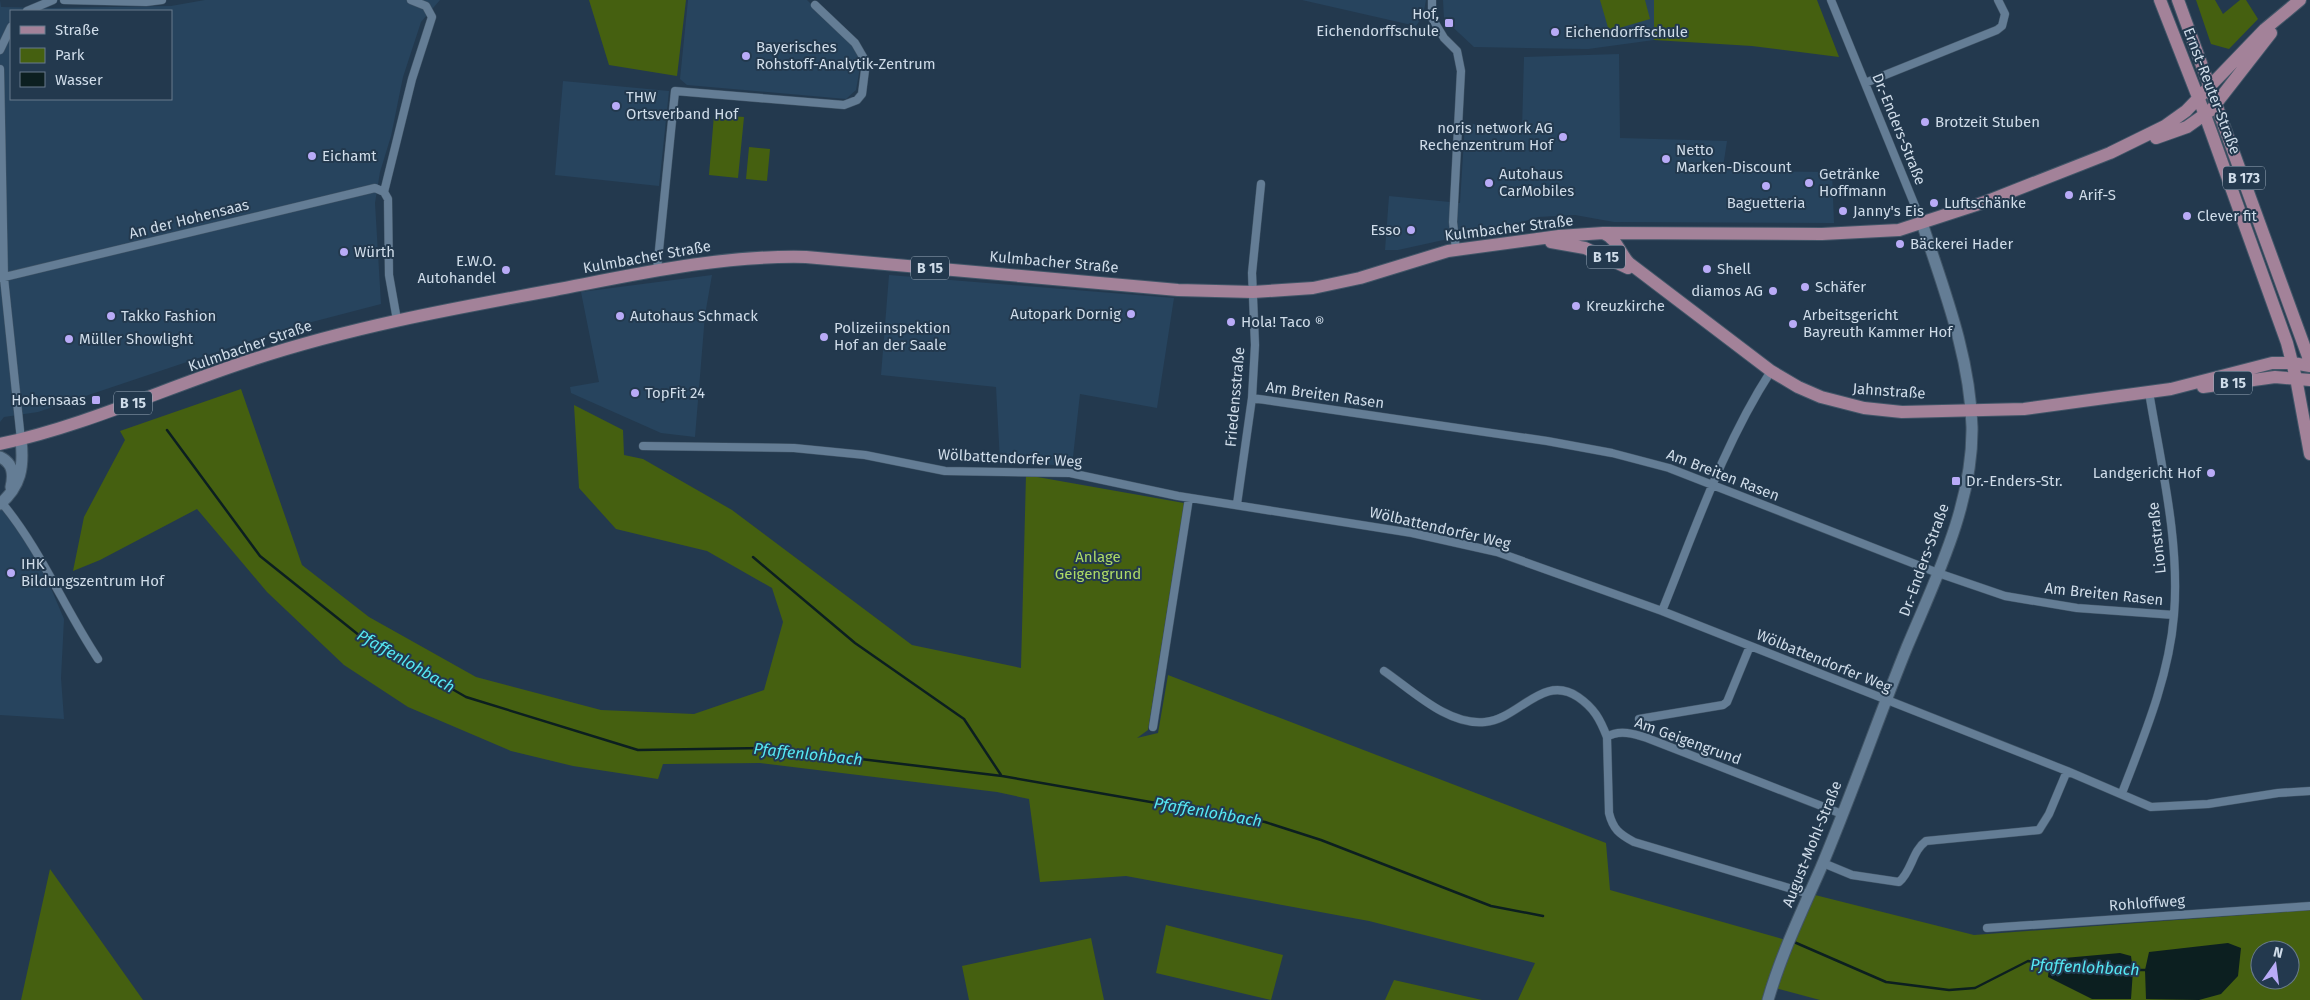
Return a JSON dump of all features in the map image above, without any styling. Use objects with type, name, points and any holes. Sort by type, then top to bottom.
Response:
[{"type":"main road","name":"Ernst-Reuter-Straße","points":[[2160,0],[2204,115],[2293,363],[2296,378]]},
{"type":"main road","name":"Ernst-Reuter-Straße","points":[[2178,0],[2310,362]]},
{"type":"main road","name":"Kulmbacher Straße","points":[[2110,153],[2166,126],[2211,87],[2265,29],[2296,3]]},
{"type":"main road","name":"Kulmbacher Straße","points":[[0,444],[21,440],[157,395],[243,362],[298,345],[397,320],[657,270],[750,258],[806,257],[1178,290],[1253,292],[1313,288],[1360,278],[1456,250],[1537,239],[1603,233],[1860,232],[1899,230],[1985,202],[2110,153],[2187,127],[2217,103],[2296,3]]},
{"type":"main road","name":"Dr.-Enders-Straße","points":[[1885,700],[1938,573],[1956,524],[1970,453],[1971,411],[1965,368],[1955,322],[1922,223]]},
{"type":"main road","name":"Jahnstraße","points":[[1603,233],[1616,241],[1622,255],[1629,263],[1771,371],[1798,387],[1841,404],[1902,412],[2024,409],[2275,377],[2310,380]]},
{"type":"main road","name":"B 15","points":[[1537,239],[1578,246],[1602,255],[1669,292]]},
{"type":"main road","name":"B 15","points":[[2293,363],[2310,366]]},
{"type":"main road","name":"Jahnstraße","points":[[2171,389],[2268,364],[2293,363]]},
{"type":"main road","points":[[2296,378],[2310,454]]},
{"type":"main road","points":[[4,501],[18,483],[22,468],[21,440]]},
{"type":"main road","points":[[0,457],[7,462],[13,473],[4,501]]},
{"type":"main road","name":"August-Mohl-Straße","points":[[1768,1000],[1786,947],[1842,814],[1885,700]]},
{"type":"street","points":[[29,10],[53,0]]},
{"type":"street","points":[[64,0],[162,0]]},
{"type":"street","points":[[397,320],[389,275],[388,200],[384,192],[412,79],[432,17],[426,6],[411,0]]},
{"type":"street","points":[[1432,0],[1432,18],[1444,38],[1457,51],[1461,71],[1454,222],[1456,250]]},
{"type":"street","name":"Dr.-Enders-Straße","points":[[1831,0],[1922,223]]},
{"type":"street","points":[[1865,83],[1997,30],[2002,26],[2005,14],[1998,0]]},
{"type":"street","points":[[657,270],[675,91],[844,105],[857,100],[862,94],[866,62],[861,50],[815,5]]},
{"type":"street","points":[[0,50],[10,29]]},
{"type":"street","points":[[0,69],[2,278],[21,440]]},
{"type":"street","name":"Friedensstraße","points":[[1237,504],[1252,398],[1254,345],[1252,273],[1261,184]]},
{"type":"street","name":"An der Hohensaas","points":[[2,278],[374,188],[384,192]]},
{"type":"street","points":[[1662,612],[1713,486],[1744,417],[1771,371]]},
{"type":"street","name":"Lionstraße","points":[[2122,793],[2146,730],[2164,673],[2174,615],[2172,534],[2149,392]]},
{"type":"street","name":"Am Breiten Rasen","points":[[1252,398],[1580,447],[1649,462],[1938,573],[2005,596],[2077,608],[2174,615]]},
{"type":"street","name":"Wölbattendorfer Weg","points":[[643,446],[794,448],[866,455],[945,471],[1070,473],[1190,498],[1412,533],[1497,552],[1662,612],[2067,771],[2151,807],[2208,804],[2278,793],[2310,791]]},
{"type":"street","points":[[1153,727],[1190,498]]},
{"type":"street","points":[[4,501],[52,578],[73,621],[98,659]]},
{"type":"street","name":"Am Geigengrund","points":[[1639,719],[1723,706],[1727,702],[1750,646]]},
{"type":"street","points":[[1384,671],[1450,715],[1485,722],[1508,715],[1536,696],[1549,690],[1561,690],[1587,703],[1600,718],[1607,737],[1609,813],[1613,837]]},
{"type":"street","name":"Am Geigengrund","points":[[1607,737],[1612,733],[1621,733],[1647,738],[1842,814]]},
{"type":"street","points":[[1822,863],[1852,875],[1899,882],[1905,877],[1920,845],[1926,841],[2038,830],[2049,814],[2067,771]]},
{"type":"street","points":[[1612,824],[1618,834],[1634,842],[1809,894]]},
{"type":"street","name":"Rohloffweg","points":[[1987,928],[2310,906]]},
{"type":"shaded area","points":[[0,0],[1,7],[50,8],[171,6],[205,0],[440,0],[421,22],[403,77],[391,136],[380,172],[375,203],[381,304],[285,329],[38,412],[4,417],[0,422]]},
{"type":"shaded area","name":"Bayerisches Rohstoff-Analytik-Zentrum","points":[[688,0],[807,0],[851,44],[861,62],[856,90],[846,99],[687,85],[680,79]]},
{"type":"shaded area","points":[[1302,0],[1426,0],[1423,16],[1416,26]]},
{"type":"shaded area","name":"Eichendorffschule","points":[[1443,0],[1654,0],[1654,40],[1588,49],[1474,47],[1444,19]]},
{"type":"shaded area","points":[[1619,54],[1620,138],[1727,141],[1723,167],[1734,171],[1832,172],[1834,223],[1614,222],[1575,215],[1538,217],[1516,224],[1398,250],[1385,250],[1389,196],[1460,203],[1465,123],[1522,129],[1524,57]]},
{"type":"shaded area","points":[[563,81],[669,91],[659,186],[555,175]]},
{"type":"shaded area","points":[[712,275],[705,315],[695,437],[661,433],[571,393],[570,387],[599,382],[581,292]]},
{"type":"shaded area","points":[[889,275],[1174,298],[1157,408],[1080,394],[1072,466],[1000,462],[996,387],[881,375]]},
{"type":"shaded area","points":[[0,507],[24,539],[47,579],[64,619],[61,678],[64,719],[0,715]]},
{"type":"green space","points":[[589,0],[686,0],[677,76],[609,65]]},
{"type":"green space","points":[[1600,0],[1645,0],[1650,19],[1609,31]]},
{"type":"green space","points":[[1654,0],[1817,0],[1839,57],[1752,46],[1654,40]]},
{"type":"green space","points":[[2196,0],[2215,0],[2223,14],[2240,0],[2246,0],[2258,19],[2229,49],[2211,44]]},
{"type":"green space","points":[[714,115],[744,117],[738,178],[709,175]]},
{"type":"green space","points":[[749,147],[770,149],[767,181],[746,179]]},
{"type":"green space","name":"Anlage Geigengrund","points":[[241,389],[302,565],[369,617],[476,677],[601,710],[694,714],[764,690],[783,622],[772,588],[707,551],[616,529],[579,488],[574,405],[623,430],[624,455],[643,459],[732,510],[912,645],[1021,668],[1026,475],[1184,503],[1148,730],[1137,738],[1158,733],[1168,675],[1606,843],[1610,890],[1793,942],[1815,895],[1974,935],[2310,910],[2310,1000],[1820,1000],[1775,988],[1771,1000],[1518,1000],[1535,963],[1369,921],[1126,876],[1040,882],[1029,799],[997,792],[760,763],[663,764],[658,779],[573,766],[511,751],[408,707],[344,665],[267,592],[197,509],[100,560],[73,571],[84,517],[125,440],[120,431]]},
{"type":"green space","points":[[50,869],[143,1000],[21,1000]]},
{"type":"green space","points":[[1166,925],[1283,955],[1271,1000],[1156,973]]},
{"type":"green space","points":[[1091,938],[1104,1000],[969,1000],[962,966]]},
{"type":"green space","points":[[1394,980],[1482,1000],[1385,1000]]},
{"type":"water","points":[[2228,943],[2241,948],[2238,976],[2221,994],[2199,1000],[2146,999],[2145,970],[2149,952]]},
{"type":"water","points":[[2120,953],[2131,956],[2133,970],[2131,999],[2092,999],[2048,977],[2049,965],[2053,959]]},
{"type":"waterway","name":"Pfaffenlohbach","points":[[167,430],[260,556],[360,636],[466,697],[638,750],[769,748],[1002,776],[1265,822],[1321,840],[1491,906],[1543,916]]},
{"type":"waterway","points":[[753,557],[855,643],[964,719],[1001,775]]},
{"type":"waterway","name":"Pfaffenlohbach","points":[[1794,942],[1886,982],[1949,990],[1975,988],[2028,961],[2052,965]]},
{"type":"waterway","name":"Pfaffenlohbach","points":[[2130,970],[2147,970]]},
{"type":"place","name":"Hof, Eichendorffschule","points":[[1449,23]]},
{"type":"place","name":"Eichendorffschule","points":[[1555,32]]},
{"type":"place","name":"Bayerisches Rohstoff-Analytik-Zentrum","points":[[746,56]]},
{"type":"place","name":"THW Ortsverband Hof","points":[[616,106]]},
{"type":"place","name":"Brotzeit Stuben","points":[[1925,122]]},
{"type":"place","name":"noris network AG Rechenzentrum Hof","points":[[1563,137]]},
{"type":"place","name":"Eichamt","points":[[312,156]]},
{"type":"place","name":"Netto Marken-Discount","points":[[1666,159]]},
{"type":"place","name":"Autohaus CarMobiles","points":[[1489,183]]},
{"type":"place","name":"Getränke Hoffmann","points":[[1809,183]]},
{"type":"place","name":"Baguetteria","points":[[1766,186]]},
{"type":"place","name":"Arif-S","points":[[2069,195]]},
{"type":"place","name":"Luftschänke","points":[[1934,203]]},
{"type":"place","name":"Janny's Eis","points":[[1843,211]]},
{"type":"place","name":"Clever fit","points":[[2187,216]]},
{"type":"place","name":"Esso","points":[[1411,230]]},
{"type":"place","name":"Bäckerei Hader","points":[[1900,244]]},
{"type":"place","name":"Würth","points":[[344,252]]},
{"type":"place","name":"Shell","points":[[1707,269]]},
{"type":"place","name":"E.W.O. Autohandel","points":[[506,270]]},
{"type":"place","name":"Schäfer","points":[[1805,287]]},
{"type":"place","name":"diamos AG","points":[[1773,291]]},
{"type":"place","name":"Kreuzkirche","points":[[1576,306]]},
{"type":"place","name":"Autopark Dornig","points":[[1131,314]]},
{"type":"place","name":"Takko Fashion","points":[[111,316]]},
{"type":"place","name":"Autohaus Schmack","points":[[620,316]]},
{"type":"place","name":"Hola! Taco ®","points":[[1231,322]]},
{"type":"place","name":"Arbeitsgericht Bayreuth Kammer Hof","points":[[1793,324]]},
{"type":"place","name":"Polizeiinspektion Hof an der Saale","points":[[824,337]]},
{"type":"place","name":"Müller Showlight","points":[[69,339]]},
{"type":"place","name":"TopFit 24","points":[[635,393]]},
{"type":"place","name":"Hohensaas","points":[[96,400]]},
{"type":"place","name":"Landgericht Hof","points":[[2211,473]]},
{"type":"place","name":"Dr.-Enders-Str.","points":[[1956,481]]},
{"type":"place","name":"IHK Bildungszentrum Hof","points":[[11,573]]}]
